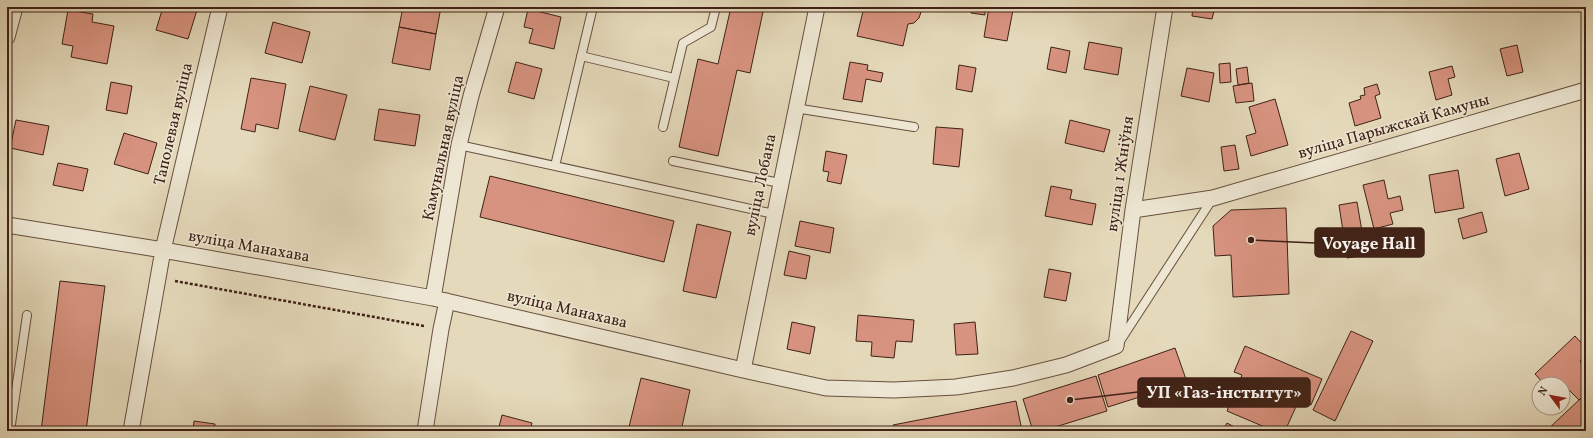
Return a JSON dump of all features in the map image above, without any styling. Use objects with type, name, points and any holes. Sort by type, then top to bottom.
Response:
[{"type":"street","points":[[7,37],[15,7]]},
{"type":"street","name":"Таполевая вуліца","points":[[131,431],[162,250],[220,7]]},
{"type":"street","name":"Камунальная вуліца","points":[[425,431],[441,329],[440,299],[460,146],[471,96],[497,7]]},
{"type":"street","name":"вуліца Лобана","points":[[743,370],[795,108],[817,7]]},
{"type":"street","name":"вуліца 1 Жніўня","points":[[1116,346],[1133,210],[1165,7]]},
{"type":"street","name":"вуліца Парыжскай Камуны","points":[[1133,210],[1213,198],[1586,90]]},
{"type":"street","name":"вуліца Манахава","points":[[7,225],[162,250],[440,299],[826,388],[894,390],[956,387],[1013,378],[1066,366],[1116,346]]},
{"type":"lane","points":[[663,128],[683,43],[711,27],[716,7]]},
{"type":"lane","points":[[555,166],[592,11]]},
{"type":"lane","points":[[581,56],[674,78]]},
{"type":"lane","points":[[795,108],[914,128]]},
{"type":"lane","points":[[460,146],[774,214]]},
{"type":"lane","points":[[673,161],[780,183]]},
{"type":"lane","points":[[1116,346],[1213,198]]},
{"type":"lane","points":[[10,431],[27,315]]},
{"type":"path","points":[[157,277],[441,329]]},
{"type":"building","points":[[163,7],[186,7],[197,10],[188,39],[156,30]]},
{"type":"building","points":[[295,7],[310,7],[309,11]]},
{"type":"building","points":[[403,7],[441,7],[436,34],[399,27]]},
{"type":"building","points":[[731,7],[764,7],[750,73],[737,70],[718,156],[679,147],[698,59],[718,64]]},
{"type":"building","points":[[864,7],[914,7],[921,12],[919,18],[914,23],[908,24],[903,46],[857,36]]},
{"type":"building","points":[[971,7],[985,7],[985,15],[971,13]]},
{"type":"building","points":[[989,7],[1013,10],[1007,41],[984,37]]},
{"type":"building","points":[[1193,7],[1215,7],[1212,19],[1192,16]]},
{"type":"building","points":[[528,9],[561,17],[554,49],[529,43],[533,29],[524,27]]},
{"type":"building","points":[[68,10],[93,14],[92,22],[114,26],[107,64],[71,57],[73,46],[62,44]]},
{"type":"building","points":[[273,22],[310,32],[302,63],[265,53]]},
{"type":"building","points":[[399,27],[436,34],[430,70],[392,63]]},
{"type":"building","points":[[1089,42],[1122,48],[1118,75],[1084,69]]},
{"type":"building","points":[[1517,45],[1523,72],[1507,76],[1500,49]]},
{"type":"building","points":[[1051,47],[1070,51],[1066,73],[1047,69]]},
{"type":"building","points":[[516,62],[542,69],[534,99],[508,92]]},
{"type":"building","points":[[850,62],[868,65],[867,70],[883,73],[881,82],[866,79],[862,102],[843,99]]},
{"type":"building","points":[[1230,63],[1231,82],[1220,83],[1219,64]]},
{"type":"building","points":[[959,65],[976,68],[972,92],[956,89]]},
{"type":"building","points":[[1452,66],[1455,77],[1448,79],[1452,95],[1436,100],[1429,72]]},
{"type":"building","points":[[1247,67],[1249,83],[1238,85],[1236,69]]},
{"type":"building","points":[[1187,68],[1214,73],[1209,102],[1181,96]]},
{"type":"building","points":[[251,78],[286,84],[278,129],[256,124],[255,132],[241,129]]},
{"type":"building","points":[[111,82],[132,86],[127,114],[106,110]]},
{"type":"building","points":[[1252,83],[1254,101],[1236,103],[1233,86]]},
{"type":"building","points":[[1377,84],[1380,94],[1375,96],[1381,118],[1355,126],[1349,103],[1361,99],[1360,96],[1365,95],[1364,88]]},
{"type":"building","points":[[310,86],[347,95],[335,140],[299,131]]},
{"type":"building","points":[[1275,99],[1288,145],[1251,156],[1246,136],[1256,133],[1249,107]]},
{"type":"building","points":[[379,109],[420,115],[415,146],[374,140]]},
{"type":"building","points":[[16,120],[49,126],[43,155],[10,148]]},
{"type":"building","points":[[1070,120],[1110,130],[1104,152],[1065,143]]},
{"type":"building","points":[[936,127],[963,129],[959,167],[933,164]]},
{"type":"building","points":[[124,133],[157,143],[148,174],[114,164]]},
{"type":"building","points":[[1235,145],[1239,169],[1224,171],[1221,147]]},
{"type":"building","points":[[826,151],[847,155],[841,184],[827,181],[829,172],[823,171]]},
{"type":"building","points":[[1519,153],[1529,189],[1505,196],[1496,159]]},
{"type":"building","points":[[58,163],[88,169],[83,191],[53,185]]},
{"type":"building","points":[[1458,170],[1464,208],[1435,213],[1429,175]]},
{"type":"building","points":[[490,176],[674,221],[664,262],[480,217]]},
{"type":"building","points":[[1384,180],[1388,199],[1400,196],[1403,210],[1390,213],[1393,224],[1374,229],[1363,185]]},
{"type":"building","points":[[1051,186],[1072,190],[1070,199],[1096,204],[1092,225],[1045,216]]},
{"type":"building","points":[[1357,202],[1366,255],[1347,258],[1339,205]]},
{"type":"building","points":[[1286,208],[1289,294],[1233,297],[1231,255],[1215,256],[1213,226],[1231,210]]},
{"type":"building","points":[[1482,212],[1487,232],[1463,239],[1458,219]]},
{"type":"building","points":[[800,221],[834,228],[830,253],[795,246]]},
{"type":"building","points":[[697,224],[731,232],[716,298],[683,291]]},
{"type":"building","points":[[789,251],[810,256],[806,279],[784,275]]},
{"type":"building","points":[[1049,269],[1071,273],[1066,301],[1044,297]]},
{"type":"building","points":[[60,281],[105,286],[86,431],[41,431]]},
{"type":"building","points":[[858,315],[914,320],[912,342],[896,341],[894,358],[871,356],[872,342],[856,341]]},
{"type":"building","points":[[792,322],[815,327],[810,354],[787,349]]},
{"type":"building","points":[[975,322],[978,354],[956,355],[954,324]]},
{"type":"building","points":[[1351,331],[1373,341],[1335,421],[1313,410]]},
{"type":"building","points":[[1575,336],[1586,348],[1586,355],[1580,361],[1586,368],[1586,394],[1579,400],[1571,392],[1571,376],[1537,376],[1535,374]]},
{"type":"building","points":[[1245,346],[1322,379],[1311,405],[1299,400],[1285,431],[1274,431],[1227,411],[1242,375],[1234,372]]},
{"type":"building","points":[[1175,348],[1187,382],[1108,407],[1098,375]]},
{"type":"building","points":[[1096,376],[1107,411],[1042,431],[1033,431],[1023,399]]},
{"type":"building","points":[[641,378],[690,390],[681,431],[628,431]]},
{"type":"building","points":[[1586,394],[1586,431],[1546,431],[1562,416],[1571,416],[1571,408]]},
{"type":"building","points":[[1016,401],[1022,431],[894,431],[893,425]]},
{"type":"building","points":[[502,415],[532,423],[530,431],[498,431]]},
{"type":"building","points":[[194,421],[215,424],[214,431],[193,431]]},
{"type":"building","points":[[1227,423],[1242,431],[1222,431]]},
{"type":"place","name":"Voyage Hall","points":[[1251,240]]},
{"type":"place","name":"УП «Газ-інстытут»","points":[[1070,400]]}]
